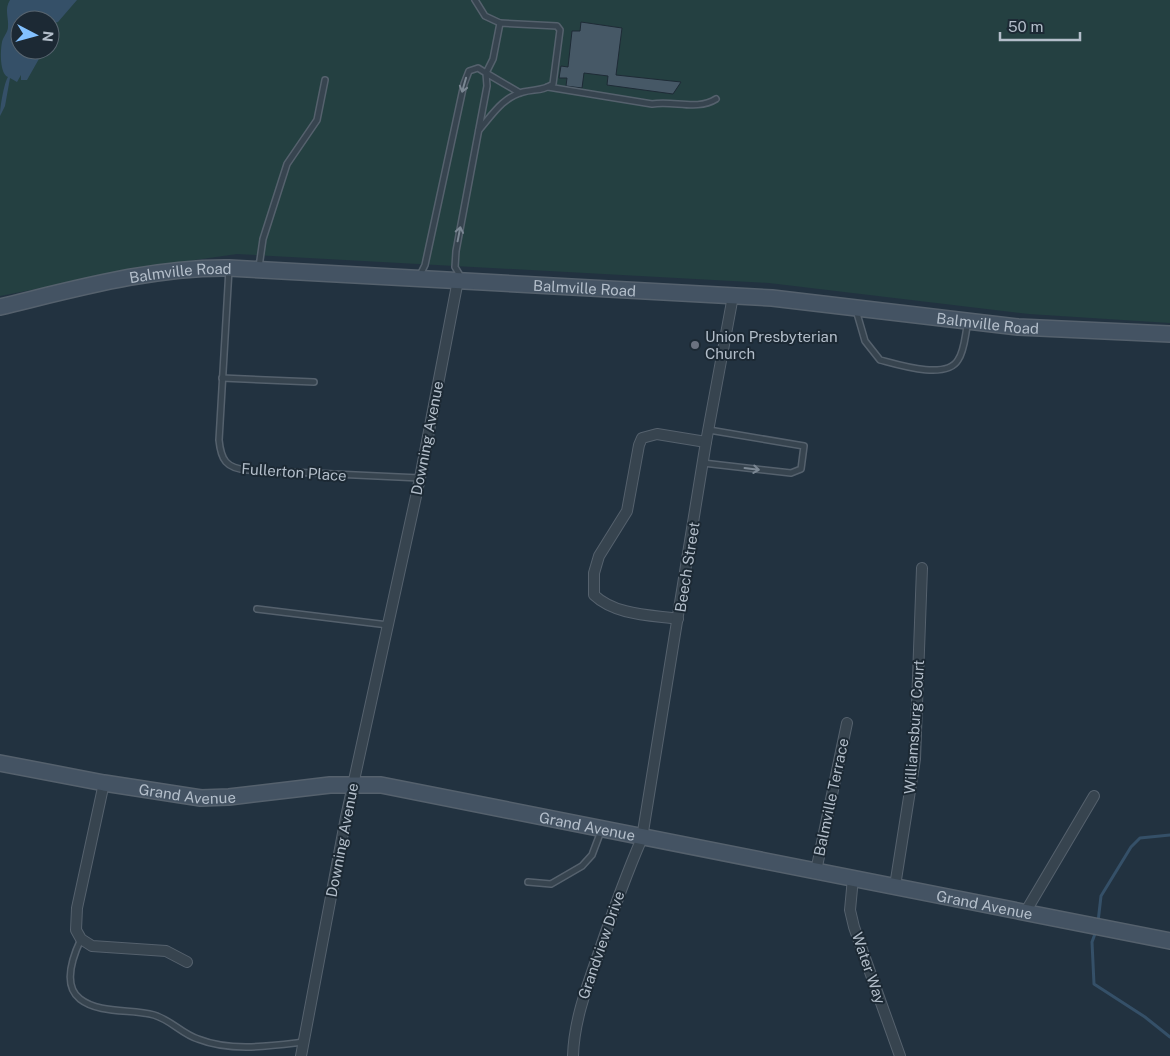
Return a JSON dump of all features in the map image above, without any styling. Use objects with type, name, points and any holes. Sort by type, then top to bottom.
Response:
[{"type":"street","name":"Balmville Road","points":[[0,307],[97,284],[164,272],[230,268],[733,296],[1067,330],[1170,334]]},
{"type":"street","name":"Downing Avenue","points":[[301,1056],[353,784],[420,478],[460,280]]},
{"type":"street","name":"Beech Street","points":[[642,838],[706,442],[733,296]]},
{"type":"street","points":[[678,619],[646,615],[602,603],[594,596],[592,590],[594,573],[599,556],[627,511],[639,445],[642,438],[657,434],[706,442]]},
{"type":"street","name":"Williamsburg Court","points":[[895,886],[915,758],[922,568]]},
{"type":"street","name":"Balmville Terrace","points":[[816,871],[847,723]]},
{"type":"street","name":"Grand Avenue","points":[[0,762],[104,783],[201,798],[229,797],[353,784],[381,785],[415,790],[642,838],[1026,911],[1170,941]]},
{"type":"street","points":[[104,783],[77,908],[76,930],[81,939],[92,946],[166,951],[187,962]]},
{"type":"street","points":[[1026,911],[1094,796]]},
{"type":"street","name":"Grandview Drive","points":[[573,1056],[574,1037],[581,1005],[624,878],[642,838]]},
{"type":"street","name":"Water Way","points":[[853,878],[850,910],[854,927],[900,1056]]},
{"type":"lane","points":[[475,0],[485,16],[500,23],[557,26],[560,30],[553,84],[545,90],[511,96],[498,107],[479,130]]},
{"type":"lane","points":[[460,280],[454,267],[456,251],[487,86],[486,73],[493,59],[500,23]]},
{"type":"lane","points":[[418,278],[426,265],[464,84],[469,70],[478,68],[520,93]]},
{"type":"lane","points":[[259,269],[263,238],[287,164],[317,120],[325,80]]},
{"type":"lane","points":[[548,87],[652,104],[664,102],[702,105],[716,99]]},
{"type":"lane","name":"Fullerton Place","points":[[230,268],[219,440],[220,454],[224,462],[229,466],[247,470],[420,478]]},
{"type":"lane","points":[[855,307],[866,341],[880,360],[934,371],[948,369],[957,362],[968,321]]},
{"type":"lane","points":[[222,378],[314,382]]},
{"type":"lane","points":[[703,462],[791,473],[801,469],[804,459],[804,446],[709,430]]},
{"type":"lane","points":[[257,609],[388,625]]},
{"type":"lane","points":[[528,882],[551,884],[582,866],[597,846],[602,829]]},
{"type":"lane","points":[[81,939],[72,957],[70,981],[79,999],[98,1007],[156,1016],[197,1039],[222,1044],[258,1047],[304,1042]]},
{"type":"green space","points":[[0,0],[1170,0],[1170,323],[1029,314],[769,283],[237,254],[167,264],[0,296]]},
{"type":"water","points":[[10,0],[77,0],[60,20],[60,10],[10,10],[10,60],[38,60],[27,80],[21,80],[21,75],[17,82],[10,78],[5,106],[0,116],[2,95],[8,77],[3,72],[1,46],[8,29],[8,3]]},
{"type":"building","points":[[581,22],[622,28],[616,75],[681,82],[673,94],[607,85],[608,76],[584,73],[582,88],[566,86],[567,78],[559,78],[561,66],[568,67],[572,31],[580,31]]},
{"type":"waterway","points":[[1098,922],[1101,896],[1131,847],[1140,838],[1170,835]]},
{"type":"waterway","points":[[1096,931],[1092,942],[1094,984],[1145,1017],[1170,1037]]},
{"type":"place","name":"Union Presbyterian Church","points":[[695,345]]}]
